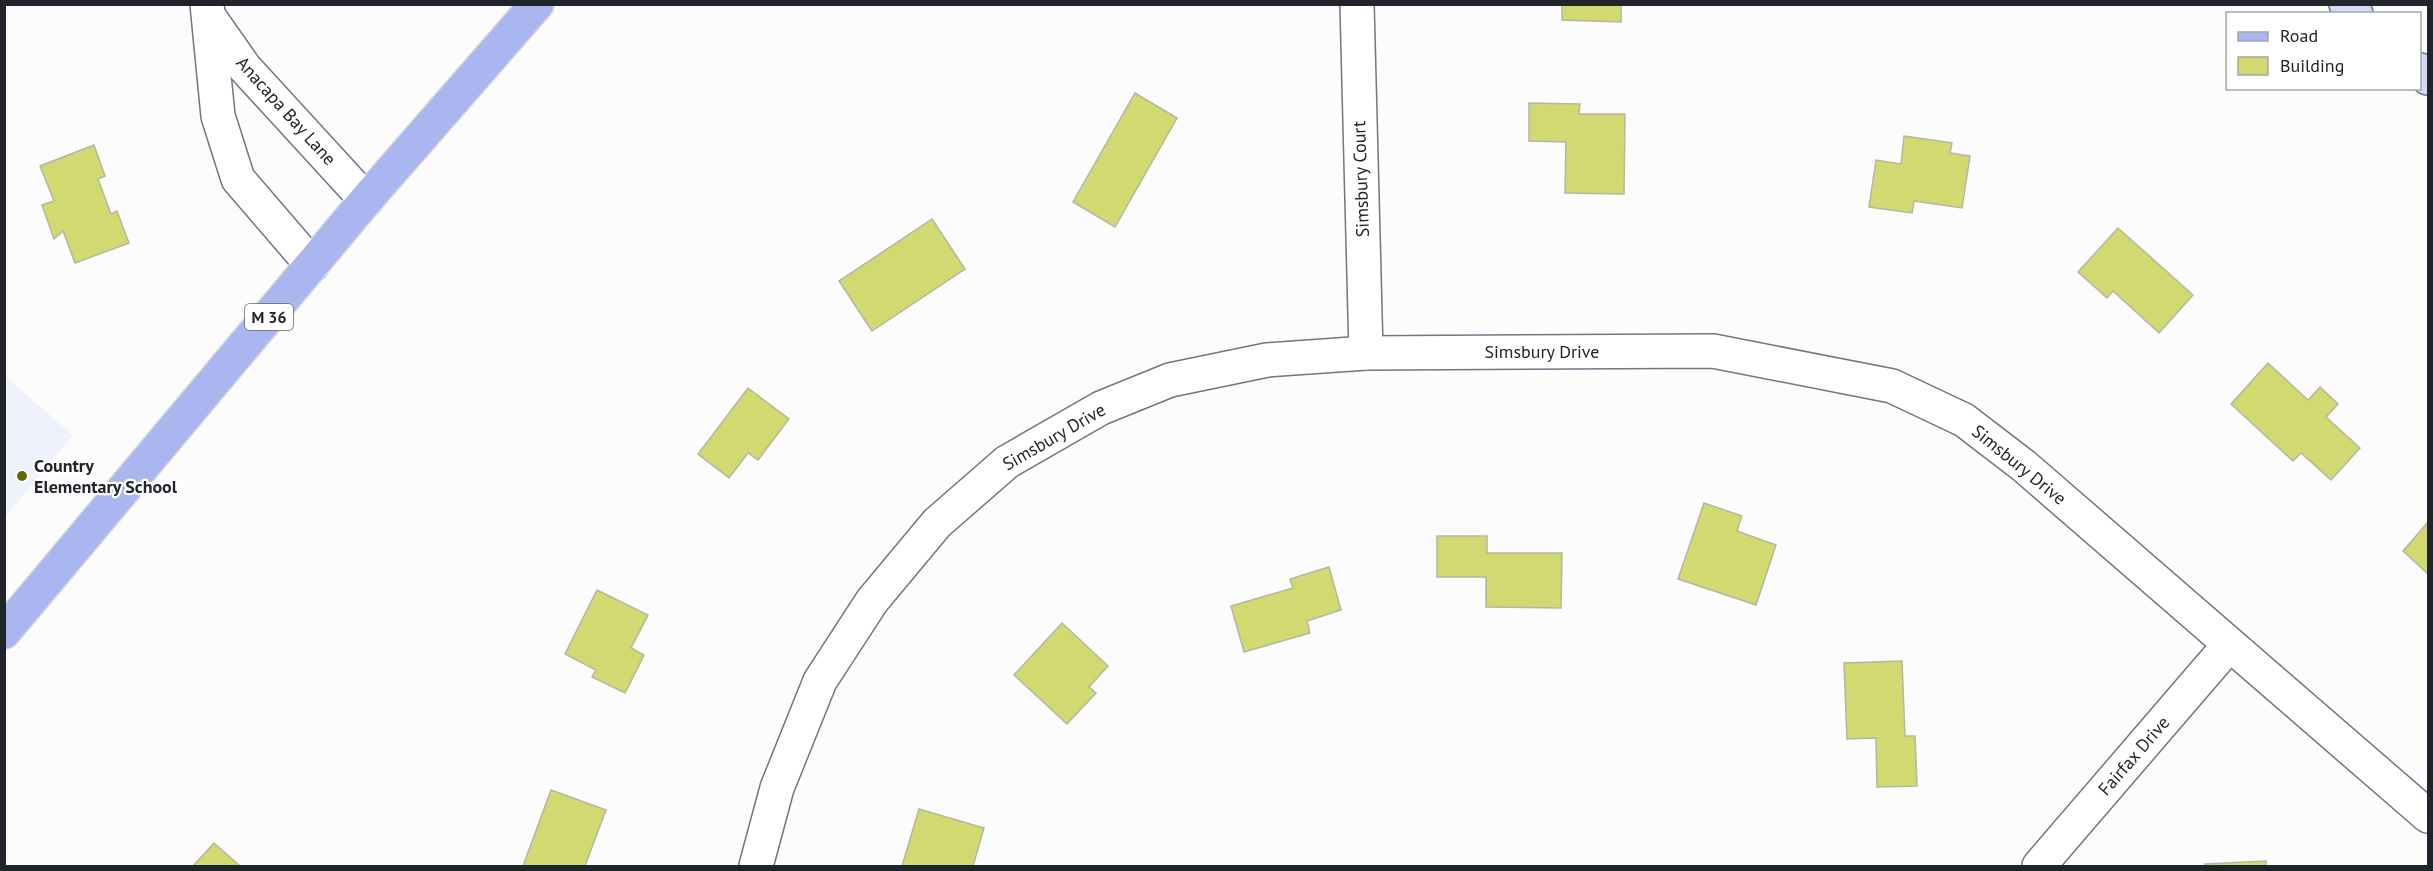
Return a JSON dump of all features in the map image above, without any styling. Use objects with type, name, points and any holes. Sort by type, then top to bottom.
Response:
[{"type":"main road","name":"M 36","points":[[4,632],[366,200],[537,4]]},
{"type":"street","name":"Simsbury Court","points":[[1356,4],[1366,353]]},
{"type":"street","name":"Anacapa Bay Lane","points":[[208,11],[245,68],[366,200]]},
{"type":"street","name":"Anacapa Bay Lane","points":[[208,11],[218,116],[238,179],[312,265]]},
{"type":"street","name":"Simsbury Drive","points":[[756,867],[777,788],[820,681],[872,602],[937,523],[1007,462],[1101,408],[1170,380],[1267,360],[1366,353],[1713,351],[1892,386],[1964,420],[2024,466],[2428,816]]},
{"type":"street","name":"Fairfax Drive","points":[[2039,867],[2229,645]]},
{"type":"shaded area","name":"Country Elementary School","points":[[5,376],[73,435],[5,517]]},
{"type":"building","points":[[1562,4],[1621,4],[1621,22],[1562,20]]},
{"type":"building","points":[[1135,93],[1177,118],[1115,227],[1073,202]]},
{"type":"building","points":[[1529,103],[1580,104],[1579,114],[1625,114],[1624,194],[1565,193],[1566,142],[1529,141]]},
{"type":"building","points":[[1904,136],[1952,143],[1950,153],[1970,156],[1962,208],[1914,201],[1912,213],[1869,207],[1876,160],[1901,164]]},
{"type":"building","points":[[94,145],[105,176],[98,179],[111,214],[117,211],[129,243],[75,263],[63,231],[54,239],[42,205],[54,201],[40,166]]},
{"type":"building","points":[[932,219],[965,269],[872,331],[839,281]]},
{"type":"building","points":[[2118,228],[2193,295],[2159,333],[2113,291],[2107,298],[2078,272]]},
{"type":"building","points":[[2268,363],[2308,400],[2320,387],[2338,404],[2326,417],[2360,448],[2331,480],[2301,453],[2293,461],[2231,404]]},
{"type":"building","points":[[748,388],[789,419],[758,460],[748,453],[729,478],[698,454]]},
{"type":"building","points":[[1704,503],[1742,516],[1737,531],[1776,545],[1756,605],[1678,579]]},
{"type":"building","points":[[2428,522],[2428,574],[2403,551]]},
{"type":"building","points":[[1437,536],[1487,536],[1487,553],[1562,553],[1561,608],[1486,607],[1486,577],[1437,577]]},
{"type":"building","points":[[1329,567],[1341,610],[1307,621],[1310,633],[1244,652],[1231,606],[1293,588],[1290,579]]},
{"type":"building","points":[[597,590],[648,615],[631,648],[644,655],[625,693],[592,677],[596,670],[565,654]]},
{"type":"building","points":[[1062,623],[1108,666],[1089,687],[1096,693],[1067,724],[1014,675]]},
{"type":"building","points":[[1902,661],[1905,736],[1915,736],[1917,786],[1877,787],[1876,738],[1847,739],[1844,663]]},
{"type":"building","points":[[551,790],[606,810],[585,866],[523,866]]},
{"type":"building","points":[[919,809],[984,828],[973,866],[902,866]]},
{"type":"building","points":[[214,843],[240,866],[193,866]]},
{"type":"building","points":[[2266,861],[2266,866],[2205,866],[2205,864]]},
{"type":"place","name":"Country Elementary School","points":[[22,476]]}]
